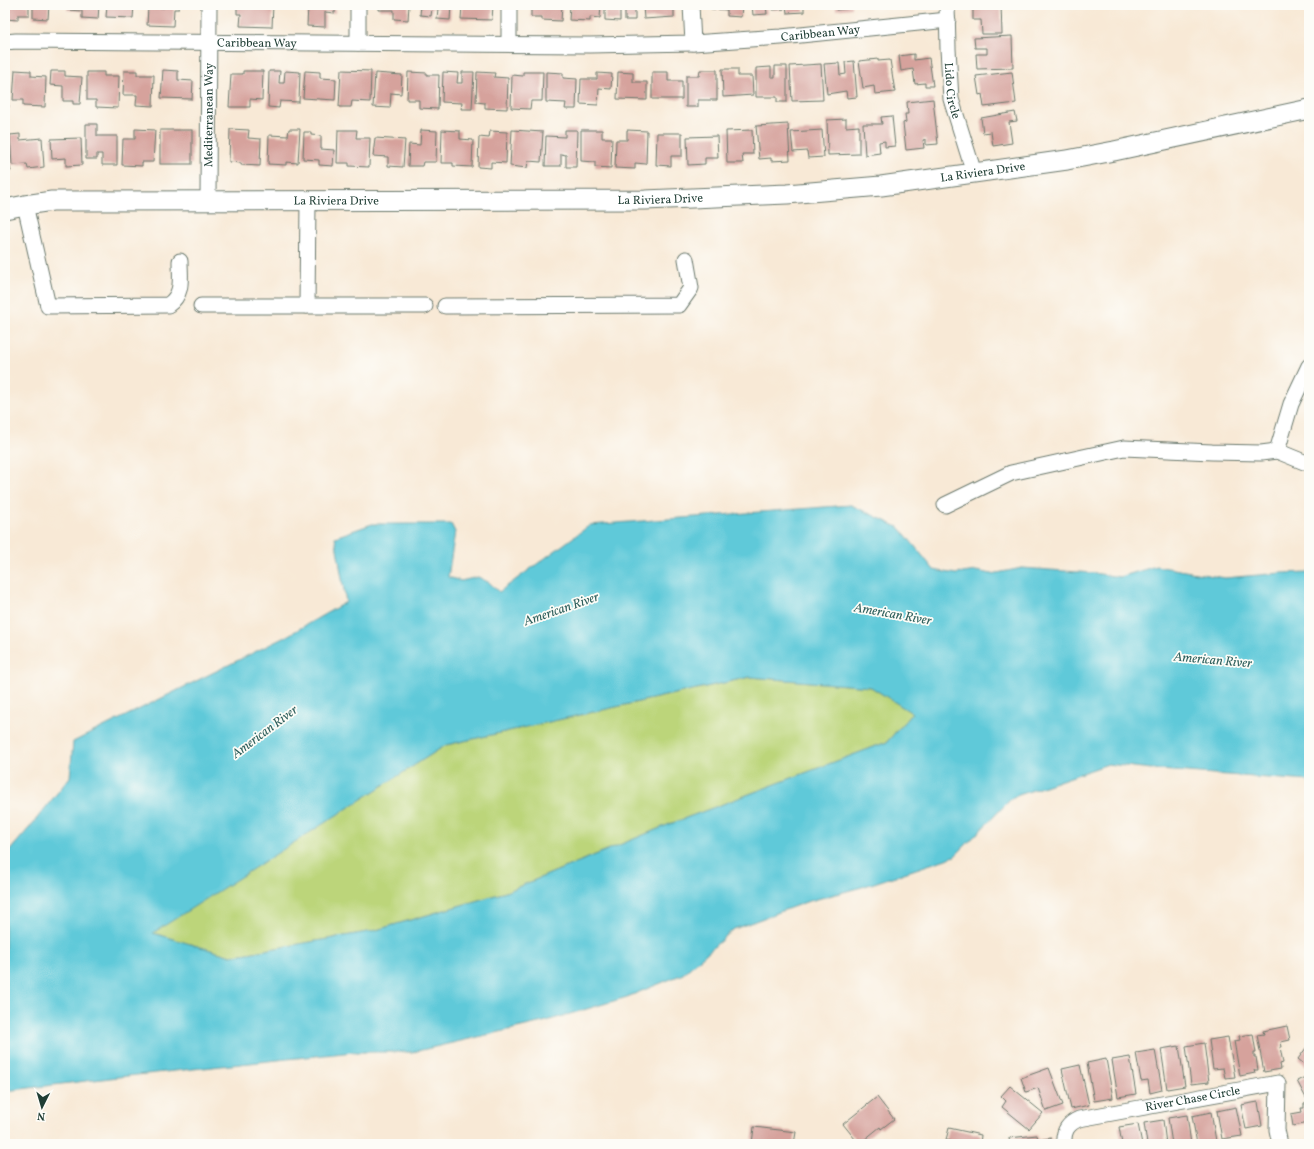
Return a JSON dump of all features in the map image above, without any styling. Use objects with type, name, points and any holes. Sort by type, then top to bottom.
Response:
[{"type":"street","name":"Mediterranean Way","points":[[208,201],[209,5]]},
{"type":"street","points":[[358,5],[358,43]]},
{"type":"street","points":[[509,5],[509,44]]},
{"type":"street","points":[[692,5],[693,43]]},
{"type":"street","name":"Lido Circle","points":[[947,5],[951,100],[974,173]]},
{"type":"street","name":"Caribbean Way","points":[[5,42],[590,45],[693,43],[781,38],[948,20]]},
{"type":"street","name":"La Riviera Drive","points":[[5,209],[52,201],[646,200],[787,194],[880,186],[1068,160],[1309,109]]},
{"type":"street","points":[[307,306],[308,201]]},
{"type":"street","points":[[25,205],[48,306],[168,305],[178,296],[180,290],[180,261]]},
{"type":"street","points":[[445,306],[679,305],[690,288],[686,258]]},
{"type":"street","points":[[201,306],[425,306]]},
{"type":"street","points":[[1277,451],[1291,404],[1309,366]]},
{"type":"street","points":[[945,505],[1011,473],[1124,448],[1261,453],[1277,451],[1304,462]]},
{"type":"street","name":"River Chase Circle","points":[[1064,1144],[1064,1135],[1068,1126],[1079,1119],[1278,1083],[1278,1137]]},
{"type":"green space","points":[[750,677],[871,687],[912,713],[887,742],[670,824],[506,892],[373,931],[231,956],[152,933],[446,745]]},
{"type":"water","name":"American River","points":[[851,505],[900,528],[934,570],[956,574],[976,571],[992,574],[1022,568],[1093,573],[1120,577],[1156,566],[1225,578],[1309,572],[1309,781],[1160,770],[1108,764],[1013,797],[955,856],[862,887],[806,902],[734,929],[683,974],[627,997],[543,1022],[413,1052],[353,1052],[118,1077],[5,1091],[5,856],[70,777],[73,742],[285,637],[346,602],[335,537],[372,524],[451,524],[455,532],[448,577],[461,581],[478,577],[490,583],[499,592],[590,525]],"holes":[[[750,677],[871,687],[912,713],[887,742],[670,824],[506,892],[373,931],[231,956],[153,933],[446,745]]]},
{"type":"building","points":[[5,5],[29,5],[29,15],[18,15],[18,20],[5,19]]},
{"type":"building","points":[[33,5],[49,5],[48,19],[33,18]]},
{"type":"building","points":[[68,5],[99,5],[98,19],[82,18],[82,11],[67,10]]},
{"type":"building","points":[[107,5],[134,5],[133,18],[106,17]]},
{"type":"building","points":[[164,5],[179,5],[179,9],[174,9],[173,26],[147,25],[148,7],[164,8]]},
{"type":"building","points":[[237,5],[273,5],[272,27],[240,26],[241,14],[237,14]]},
{"type":"building","points":[[308,5],[335,5],[335,13],[325,12],[325,27],[307,26]]},
{"type":"building","points":[[379,5],[409,5],[408,20],[394,19],[394,10],[379,10]]},
{"type":"building","points":[[421,5],[451,5],[450,20],[437,19],[438,8],[432,8],[431,16],[420,15]]},
{"type":"building","points":[[462,5],[493,5],[492,20],[461,19]]},
{"type":"building","points":[[531,5],[562,5],[561,21],[542,20],[542,17],[531,17]]},
{"type":"building","points":[[570,5],[601,5],[600,18],[590,17],[590,21],[569,20]]},
{"type":"building","points":[[605,5],[635,5],[635,20],[625,20],[625,9],[620,9],[620,21],[605,20]]},
{"type":"building","points":[[643,5],[674,5],[674,17],[644,19]]},
{"type":"building","points":[[712,5],[742,5],[741,17],[727,16],[727,10],[711,9]]},
{"type":"building","points":[[752,5],[766,5],[767,14],[753,15]]},
{"type":"building","points":[[772,5],[783,5],[784,9],[772,10]]},
{"type":"building","points":[[786,5],[804,5],[804,12],[787,13]]},
{"type":"building","points":[[836,5],[852,5],[852,8],[836,10]]},
{"type":"building","points":[[973,5],[1001,5],[1002,34],[982,34],[981,20],[973,20]]},
{"type":"building","points":[[1012,36],[1013,68],[977,69],[976,54],[987,54],[987,48],[975,48],[974,38]]},
{"type":"building","points":[[914,54],[914,60],[929,58],[933,86],[925,86],[925,83],[915,84],[913,69],[901,71],[899,56]]},
{"type":"building","points":[[878,59],[878,61],[890,60],[895,92],[875,94],[874,86],[863,88],[859,61]]},
{"type":"building","points":[[854,61],[857,97],[847,98],[846,91],[827,94],[824,64],[839,63],[840,75],[846,74],[845,62]]},
{"type":"building","points":[[821,64],[823,100],[792,101],[790,66]]},
{"type":"building","points":[[775,66],[787,66],[787,102],[777,102],[777,97],[756,97],[756,68],[771,67],[771,77],[775,77]]},
{"type":"building","points":[[722,69],[738,69],[738,76],[752,76],[753,95],[723,97]]},
{"type":"building","points":[[15,70],[31,71],[31,76],[46,77],[45,107],[23,106],[23,100],[13,100]]},
{"type":"building","points":[[163,70],[178,71],[178,80],[193,81],[192,99],[161,98]]},
{"type":"building","points":[[341,70],[371,71],[370,102],[352,101],[351,107],[339,107]]},
{"type":"building","points":[[700,70],[717,70],[717,100],[698,100],[698,107],[686,107],[686,76],[699,76]]},
{"type":"building","points":[[51,71],[65,71],[65,76],[82,77],[80,104],[73,104],[73,101],[63,101],[63,86],[50,85]]},
{"type":"building","points":[[124,71],[137,71],[137,75],[154,75],[153,106],[136,105],[137,95],[123,95]]},
{"type":"building","points":[[243,71],[263,71],[262,100],[250,99],[250,107],[229,107],[231,74],[243,74]]},
{"type":"building","points":[[269,71],[280,71],[279,83],[284,83],[285,71],[300,72],[299,102],[280,101],[279,108],[268,107]]},
{"type":"building","points":[[305,71],[320,72],[320,78],[336,79],[335,100],[303,98]]},
{"type":"building","points":[[87,72],[104,72],[104,76],[119,76],[118,108],[96,107],[96,100],[87,100]]},
{"type":"building","points":[[408,72],[439,75],[438,109],[419,108],[419,100],[407,100]]},
{"type":"building","points":[[443,72],[458,73],[457,83],[462,83],[462,72],[474,72],[472,109],[461,109],[462,103],[442,102]]},
{"type":"building","points":[[477,72],[495,73],[494,77],[508,78],[507,109],[485,108],[485,103],[476,102]]},
{"type":"building","points":[[523,72],[543,72],[542,101],[531,101],[530,109],[511,108],[512,75],[523,76]]},
{"type":"building","points":[[546,72],[563,73],[563,78],[577,79],[576,109],[565,109],[566,103],[546,102]]},
{"type":"building","points":[[618,72],[633,73],[633,82],[647,82],[647,100],[617,99]]},
{"type":"building","points":[[652,72],[668,72],[668,81],[682,81],[682,99],[652,99]]},
{"type":"building","points":[[1012,72],[1016,103],[984,107],[982,94],[979,95],[976,76]]},
{"type":"building","points":[[375,73],[402,75],[401,94],[391,93],[390,108],[373,107]]},
{"type":"building","points":[[597,73],[612,74],[611,89],[599,88],[598,105],[580,104],[581,79],[597,79]]},
{"type":"building","points":[[5,88],[9,107],[5,108]]},
{"type":"building","points":[[933,99],[938,144],[926,145],[926,139],[923,140],[924,148],[906,150],[903,123],[906,122],[905,114],[908,114],[907,102]]},
{"type":"building","points":[[1015,112],[1017,121],[1009,122],[1012,143],[993,146],[991,132],[983,133],[981,118]]},
{"type":"building","points":[[892,116],[895,146],[885,147],[885,141],[879,142],[880,153],[865,155],[863,124],[882,124],[881,117]]},
{"type":"building","points":[[846,119],[846,127],[859,126],[859,154],[828,155],[827,120]]},
{"type":"building","points":[[86,124],[97,124],[97,136],[117,136],[117,165],[102,165],[102,154],[97,154],[97,159],[86,159]]},
{"type":"building","points":[[788,124],[790,160],[771,161],[771,158],[759,159],[756,126]]},
{"type":"building","points":[[135,129],[155,130],[153,162],[142,162],[142,166],[122,165],[123,139],[135,139]]},
{"type":"building","points":[[230,129],[249,130],[248,138],[261,139],[260,166],[241,165],[241,163],[229,162]]},
{"type":"building","points":[[289,129],[300,129],[298,163],[286,162],[286,165],[268,164],[269,135],[288,136]]},
{"type":"building","points":[[160,130],[192,130],[192,164],[160,164]]},
{"type":"building","points":[[338,130],[357,130],[356,138],[370,138],[369,167],[349,166],[349,163],[337,163]]},
{"type":"building","points":[[421,130],[437,131],[436,162],[423,162],[422,166],[408,166],[409,144],[420,145]]},
{"type":"building","points":[[442,130],[460,131],[460,139],[473,140],[472,167],[453,166],[453,163],[441,163]]},
{"type":"building","points":[[512,130],[543,132],[541,162],[528,161],[527,168],[510,166]]},
{"type":"building","points":[[565,130],[577,130],[576,167],[566,167],[566,155],[561,154],[561,166],[545,166],[546,136],[565,137]]},
{"type":"building","points":[[581,130],[602,130],[602,138],[612,138],[611,168],[595,167],[595,162],[581,161]]},
{"type":"building","points":[[627,130],[647,131],[646,164],[635,163],[635,169],[615,168],[616,140],[627,140]]},
{"type":"building","points":[[752,130],[753,154],[742,154],[743,163],[727,163],[726,131]]},
{"type":"building","points":[[822,130],[824,157],[808,158],[807,151],[793,152],[791,132]]},
{"type":"building","points":[[490,131],[507,132],[506,163],[491,162],[491,168],[478,167],[479,137],[489,138]]},
{"type":"building","points":[[304,132],[311,132],[311,135],[321,136],[321,149],[334,150],[333,166],[319,165],[319,160],[303,159]]},
{"type":"building","points":[[657,133],[682,133],[682,156],[671,156],[671,166],[656,165]]},
{"type":"building","points":[[20,134],[20,140],[42,138],[44,167],[28,169],[27,164],[12,165],[10,135]]},
{"type":"building","points":[[717,136],[718,158],[705,158],[705,164],[688,165],[687,137]]},
{"type":"building","points":[[81,138],[82,165],[66,166],[66,158],[52,159],[51,139]]},
{"type":"building","points":[[375,138],[405,140],[403,167],[388,166],[388,157],[373,156]]},
{"type":"building","points":[[5,152],[11,171],[5,173]]},
{"type":"building","points":[[1287,1026],[1290,1040],[1281,1042],[1282,1047],[1280,1047],[1283,1063],[1280,1064],[1281,1069],[1264,1072],[1257,1035],[1264,1034],[1263,1031]]},
{"type":"building","points":[[1253,1034],[1256,1053],[1254,1053],[1254,1057],[1256,1057],[1258,1070],[1254,1070],[1255,1073],[1240,1076],[1234,1041],[1240,1040],[1239,1036]]},
{"type":"building","points":[[1228,1037],[1235,1077],[1225,1078],[1223,1068],[1213,1069],[1209,1040]]},
{"type":"building","points":[[1204,1043],[1209,1082],[1191,1084],[1186,1046]]},
{"type":"building","points":[[1309,1044],[1309,1068],[1298,1059]]},
{"type":"building","points":[[1179,1046],[1185,1086],[1167,1089],[1161,1049]]},
{"type":"building","points":[[1155,1050],[1162,1090],[1150,1093],[1148,1080],[1141,1081],[1136,1053]]},
{"type":"building","points":[[1130,1057],[1136,1094],[1118,1097],[1112,1060]]},
{"type":"building","points":[[1106,1059],[1113,1098],[1094,1101],[1087,1063]]},
{"type":"building","points":[[1080,1065],[1089,1105],[1071,1109],[1062,1069]]},
{"type":"building","points":[[1049,1068],[1063,1105],[1046,1111],[1038,1088],[1026,1092],[1021,1078]]},
{"type":"building","points":[[1309,1075],[1309,1097],[1306,1098],[1297,1081]]},
{"type":"building","points":[[1010,1086],[1043,1113],[1029,1129],[1002,1107],[1006,1101],[1001,1096]]},
{"type":"building","points":[[877,1097],[894,1119],[881,1129],[880,1127],[859,1144],[843,1124]]},
{"type":"building","points":[[1258,1102],[1262,1126],[1246,1129],[1241,1105]]},
{"type":"building","points":[[1309,1103],[1309,1123],[1293,1126],[1291,1114],[1302,1112],[1301,1108],[1304,1108],[1304,1104]]},
{"type":"building","points":[[1236,1107],[1242,1136],[1222,1139],[1217,1111]]},
{"type":"building","points":[[1211,1112],[1216,1141],[1197,1144],[1192,1116]]},
{"type":"building","points":[[1187,1115],[1191,1144],[1184,1144],[1184,1142],[1172,1144],[1168,1118]]},
{"type":"building","points":[[1163,1120],[1166,1144],[1147,1144],[1144,1123]]},
{"type":"building","points":[[1138,1124],[1142,1144],[1122,1144],[1119,1127]]},
{"type":"building","points":[[754,1127],[796,1132],[794,1144],[752,1144]]},
{"type":"building","points":[[949,1128],[981,1135],[980,1144],[950,1144],[951,1141],[946,1140]]},
{"type":"building","points":[[1037,1135],[1038,1140],[1051,1138],[1051,1144],[1010,1144],[1009,1138]]}]
